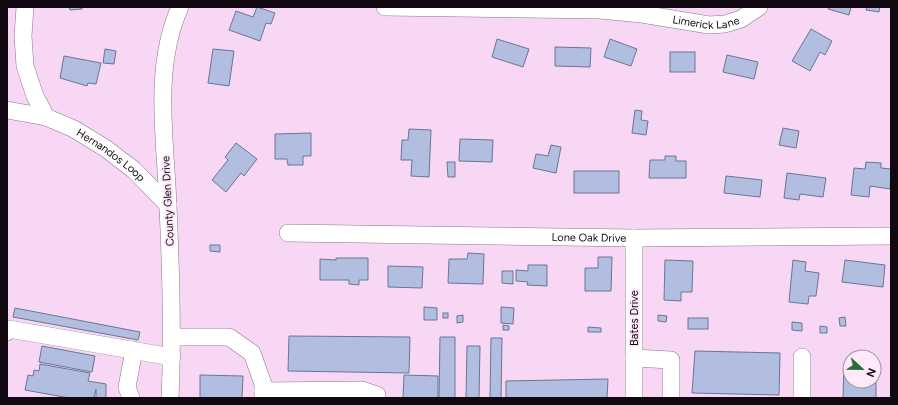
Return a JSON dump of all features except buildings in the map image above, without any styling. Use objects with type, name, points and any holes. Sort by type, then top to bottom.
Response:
[{"type":"street","points":[[25,7],[23,36],[25,66],[35,96],[46,116]]},
{"type":"street","name":"County Glen Drive","points":[[170,398],[172,357],[172,288],[164,129],[164,82],[168,46],[180,7]]},
{"type":"street","name":"Limerick Lane","points":[[385,7],[600,10],[642,14],[709,25],[725,24],[741,19],[759,7]]},
{"type":"street","name":"Hernandos Loop","points":[[7,110],[46,116],[74,129],[105,148],[134,170],[168,205]]},
{"type":"street","name":"Lone Oak Drive","points":[[288,233],[634,238],[891,236]]},
{"type":"street","name":"Bates Drive","points":[[634,238],[634,398]]},
{"type":"street","points":[[7,332],[8,329],[172,357]]},
{"type":"street","points":[[171,336],[229,337],[252,353],[263,384],[263,395],[362,390],[377,395],[377,398]]},
{"type":"street","points":[[131,398],[127,386],[134,350]]},
{"type":"street","points":[[802,357],[802,398]]},
{"type":"street","points":[[634,358],[671,360],[671,398]]}]
